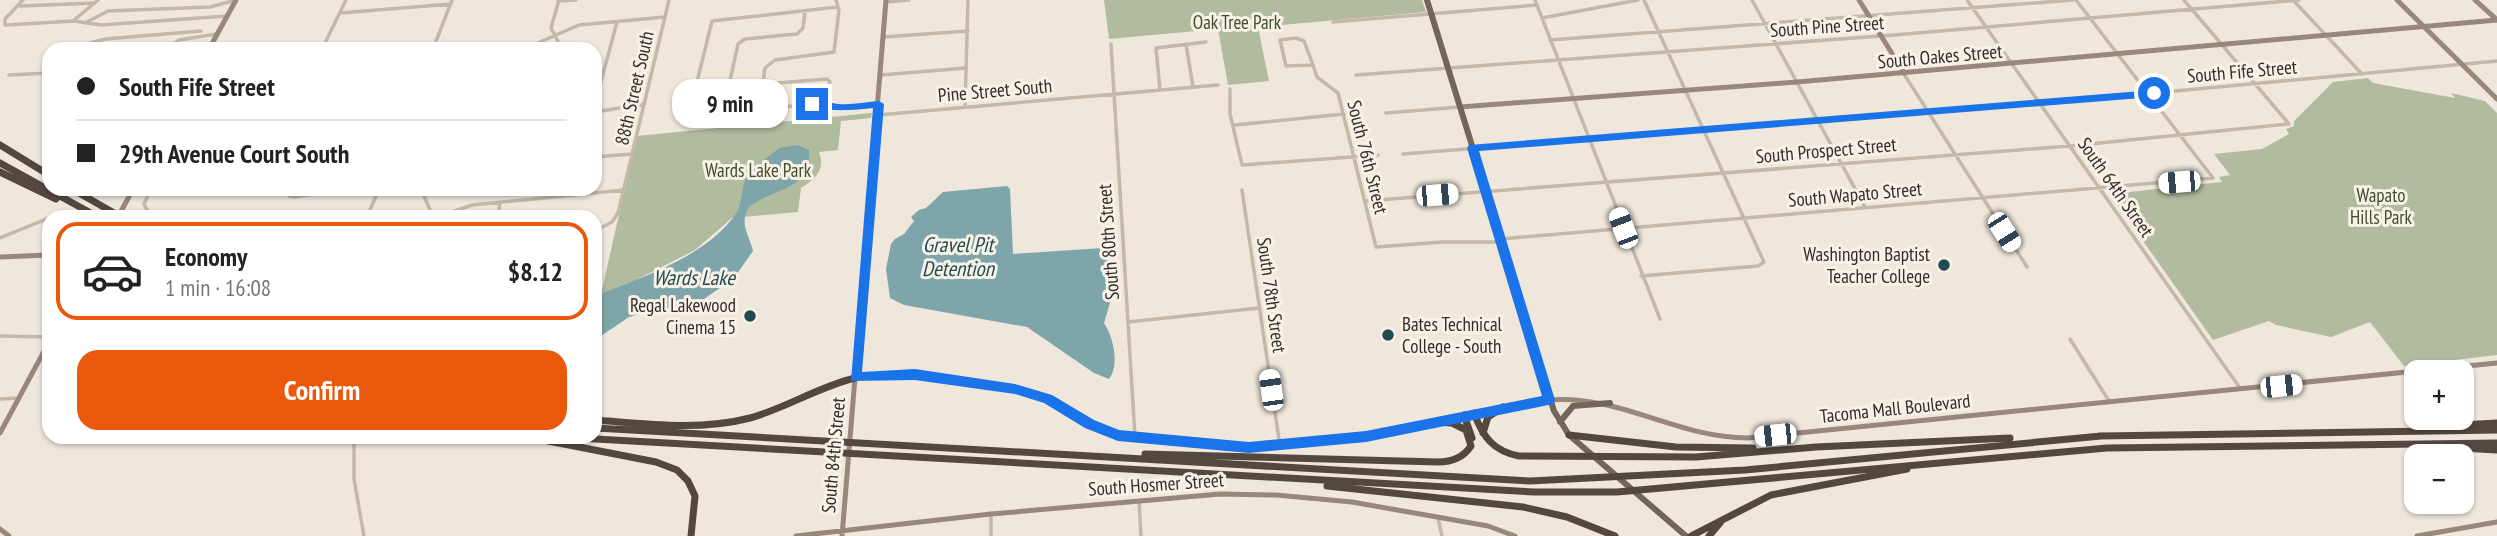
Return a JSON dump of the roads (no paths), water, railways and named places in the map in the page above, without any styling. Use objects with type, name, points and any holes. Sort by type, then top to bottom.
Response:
[{"type":"highway","points":[[0,147],[42,172]]},
{"type":"highway","points":[[0,163],[42,186]]},
{"type":"highway","points":[[0,172],[42,191]]},
{"type":"highway","points":[[52,196],[83,210]]},
{"type":"highway","points":[[60,196],[85,210]]},
{"type":"highway","points":[[84,196],[108,210]]},
{"type":"highway","points":[[602,420],[651,424],[726,423],[782,407],[855,378]]},
{"type":"highway","points":[[1484,437],[1486,419],[1503,407]]},
{"type":"highway","points":[[1474,413],[1489,445],[1500,452],[1528,456],[1696,457],[1935,439],[2497,430]]},
{"type":"highway","points":[[1069,454],[1202,454],[1442,462],[1461,457],[1471,446],[1471,429],[1464,415]]},
{"type":"highway","points":[[1432,422],[1452,423],[1464,428],[1469,435],[1471,446]]},
{"type":"highway","points":[[2303,432],[2497,424]]},
{"type":"highway","points":[[602,428],[1530,481],[1587,481],[1704,473],[1988,444],[2101,436]]},
{"type":"highway","points":[[1569,435],[1586,439],[1619,439],[1702,448],[1816,447]]},
{"type":"highway","points":[[602,439],[1534,492],[1616,492],[1959,460],[2153,446],[2404,444]]},
{"type":"highway","points":[[2425,444],[2497,443]]},
{"type":"highway","points":[[563,444],[671,466],[685,477],[693,491],[695,506],[691,536]]},
{"type":"highway","points":[[2474,448],[2497,450]]},
{"type":"highway","points":[[1688,536],[1757,500],[1783,492],[1959,460]]},
{"type":"highway","points":[[1267,478],[1533,509],[1567,517],[1615,536]]},
{"type":"highway","points":[[1709,536],[1716,526],[1731,514]]},
{"type":"main road","points":[[213,42],[236,0]]},
{"type":"main road","points":[[1427,0],[1549,400],[1569,435],[1648,505],[1688,536]]},
{"type":"main road","points":[[2397,0],[2497,99]]},
{"type":"main road","points":[[2475,0],[2497,20]]},
{"type":"main road","name":"South 84th Street","points":[[842,533],[886,1]]},
{"type":"main road","name":"South Oakes Street","points":[[2424,27],[2497,20]]},
{"type":"main road","name":"South Oakes Street","points":[[1460,107],[1904,73]]},
{"type":"main road","points":[[0,257],[42,255]]},
{"type":"main road","points":[[0,433],[42,355]]},
{"type":"main road","name":"Tacoma Mall Boulevard","points":[[855,378],[915,374],[1023,391],[1056,402],[1103,431],[1135,439],[1230,447],[1279,446],[1366,437],[1503,407],[1576,397],[1610,403],[1686,431],[1748,438],[2497,363]]},
{"type":"main road","points":[[1560,422],[1568,410],[1577,405],[1610,403]]},
{"type":"main road","name":"South Hosmer Street","points":[[796,536],[1188,495],[1276,495],[1352,502],[1488,526],[1515,536]]},
{"type":"main road","points":[[2417,536],[2497,522]]},
{"type":"main road","points":[[0,529],[9,536]]},
{"type":"street","points":[[23,0],[8,16],[5,25],[73,21],[101,25],[227,16]]},
{"type":"street","points":[[85,23],[99,13],[110,10],[210,7],[236,0]]},
{"type":"street","points":[[326,42],[346,0]]},
{"type":"street","points":[[558,42],[551,28],[558,1],[576,0]]},
{"type":"street","name":"88th Street South","points":[[602,227],[612,222],[618,213],[669,0]]},
{"type":"street","points":[[759,110],[765,68],[772,61],[834,52],[836,0]]},
{"type":"street","points":[[886,1],[909,0]]},
{"type":"street","points":[[965,106],[968,0]]},
{"type":"street","points":[[1535,0],[1660,319]]},
{"type":"street","points":[[1542,18],[1638,0]]},
{"type":"street","points":[[1641,276],[1764,263],[1644,0]]},
{"type":"street","points":[[1752,0],[1865,207]]},
{"type":"street","points":[[1859,0],[2027,267]]},
{"type":"street","name":"South 64th Street","points":[[1967,0],[2241,390]]},
{"type":"street","points":[[1550,40],[2074,0],[2181,136]]},
{"type":"street","points":[[2184,0],[2256,84]]},
{"type":"street","points":[[2293,0],[2362,74]]},
{"type":"street","name":"South Pine Street","points":[[1356,75],[1881,36],[2299,0]]},
{"type":"street","points":[[20,6],[97,1]]},
{"type":"street","points":[[73,21],[97,1]]},
{"type":"street","points":[[340,13],[452,2],[436,42]]},
{"type":"street","points":[[1333,22],[1537,5]]},
{"type":"street","points":[[837,7],[712,21],[695,88],[725,103],[734,112],[826,104],[836,108],[879,104]]},
{"type":"street","points":[[725,103],[734,53],[740,42],[794,35],[800,32],[805,10]]},
{"type":"street","points":[[539,42],[579,25],[665,18]]},
{"type":"street","points":[[602,79],[618,22]]},
{"type":"street","name":"South Oakes Street","points":[[1904,73],[2424,27]]},
{"type":"street","points":[[94,42],[201,31]]},
{"type":"street","points":[[883,37],[968,31]]},
{"type":"street","points":[[175,42],[218,34]]},
{"type":"street","name":"South 76th Street","points":[[1312,65],[1286,66],[1280,41],[1296,38],[1304,41],[1317,77],[1338,93],[1376,246],[1379,249]]},
{"type":"street","points":[[1160,90],[1155,49],[1206,42]]},
{"type":"street","name":"South 80th Street","points":[[1111,44],[1135,439]]},
{"type":"street","points":[[1186,44],[1193,87]]},
{"type":"street","name":"South Fife Street","points":[[1403,154],[2041,104],[2497,61]]},
{"type":"street","points":[[880,75],[966,68]]},
{"type":"street","points":[[9,75],[42,73]]},
{"type":"street","points":[[764,84],[830,80],[826,104]]},
{"type":"street","name":"South Prospect Street","points":[[1365,201],[2070,146],[2289,124],[2256,84]]},
{"type":"street","points":[[1114,93],[1217,85]]},
{"type":"street","points":[[1230,89],[1230,114],[1241,164],[1255,167],[1378,155]]},
{"type":"street","name":"Pine Street South","points":[[878,115],[1114,93]]},
{"type":"street","points":[[602,110],[644,104]]},
{"type":"street","name":"South Oakes Street","points":[[1386,113],[1460,107]]},
{"type":"street","points":[[1234,125],[1344,114]]},
{"type":"street","name":"South Wapato Street","points":[[1379,249],[1443,242],[1500,241],[1865,207],[2101,190],[2213,178],[2181,136]]},
{"type":"street","points":[[602,156],[632,154]]},
{"type":"street","points":[[602,192],[624,190]]},
{"type":"street","name":"South 78th Street","points":[[1242,190],[1279,446]]},
{"type":"street","points":[[455,210],[467,206],[562,196]]},
{"type":"street","points":[[499,210],[500,202]]},
{"type":"street","points":[[0,238],[42,220]]},
{"type":"street","points":[[1128,322],[1259,308]]},
{"type":"street","points":[[0,336],[42,337]]},
{"type":"street","points":[[2070,339],[2110,403]]},
{"type":"street","points":[[0,400],[19,398]]},
{"type":"street","points":[[354,444],[354,479],[363,536]]},
{"type":"street","points":[[1139,499],[1141,536]]},
{"type":"street","points":[[991,514],[991,536]]},
{"type":"street","points":[[1438,516],[1442,536]]},
{"type":"water","name":"Wards Lake","points":[[798,145],[809,150],[808,163],[798,181],[750,206],[745,223],[753,251],[734,278],[704,299],[686,307],[648,311],[629,317],[602,335],[602,293],[671,264],[707,243],[735,215],[748,174],[779,148]]},
{"type":"water","name":"Gravel Pit Detention","points":[[1007,186],[1010,189],[1013,254],[1103,248],[1107,250],[1112,296],[1104,323],[1110,335],[1115,359],[1109,379],[1094,373],[1027,327],[904,305],[890,298],[886,269],[891,244],[904,234],[914,221],[911,217],[926,208],[943,192]]},
{"type":"place","name":"Washington Baptist Teacher College","points":[[1944,265]]},
{"type":"place","name":"Regal Lakewood Cinema 15","points":[[750,316]]},
{"type":"place","name":"Bates Technical College - South","points":[[1388,335]]},
{"type":"park label","name":"Oak Tree Park","points":[[1237,22]]},
{"type":"park label","name":"Wards Lake Park","points":[[758,170]]},
{"type":"park label","name":"Wapato Hills Park","points":[[2381,206]]}]
